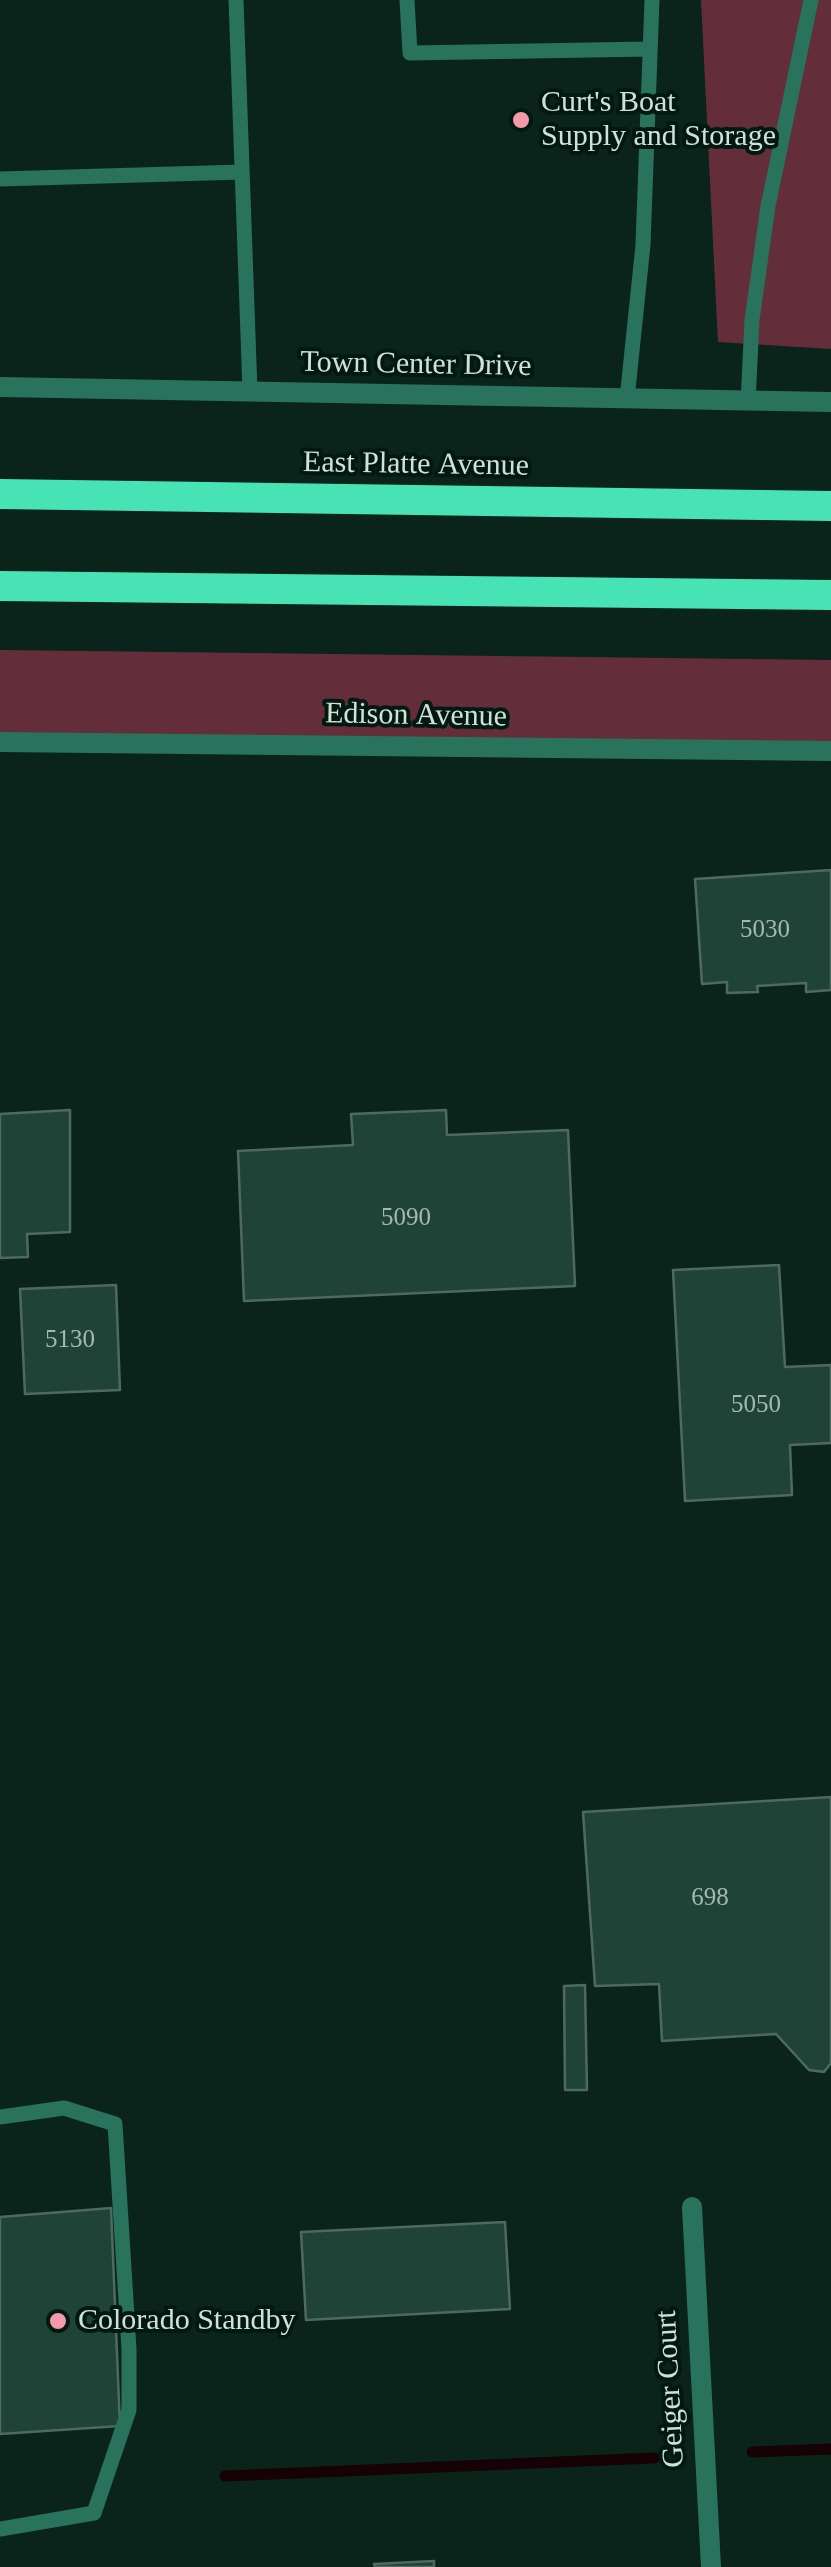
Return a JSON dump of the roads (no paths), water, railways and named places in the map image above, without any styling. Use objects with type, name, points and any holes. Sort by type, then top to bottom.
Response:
[{"type":"highway","name":"East Platte Avenue","points":[[0,494],[831,506]]},
{"type":"highway","points":[[0,586],[831,595]]},
{"type":"street","name":"Town Center Drive","points":[[0,387],[831,402]]},
{"type":"street","name":"Edison Avenue","points":[[0,742],[831,751]]},
{"type":"street","name":"Geiger Court","points":[[692,2207],[710,2567]]},
{"type":"lane","points":[[236,0],[250,392]]},
{"type":"lane","points":[[407,0],[410,52],[650,49]]},
{"type":"lane","points":[[626,399],[644,245],[652,0]]},
{"type":"lane","points":[[748,402],[752,320],[768,206],[810,0]]},
{"type":"lane","points":[[0,178],[242,172]]},
{"type":"lane","points":[[0,2116],[64,2108],[115,2124],[130,2349],[129,2410],[94,2513],[0,2529]]},
{"type":"waterway","points":[[752,2452],[831,2449]]},
{"type":"waterway","points":[[225,2476],[654,2458]]},
{"type":"place","name":"Curt's Boat Supply and Storage","points":[[521,120]]},
{"type":"place","name":"Colorado Standby","points":[[58,2321]]}]
